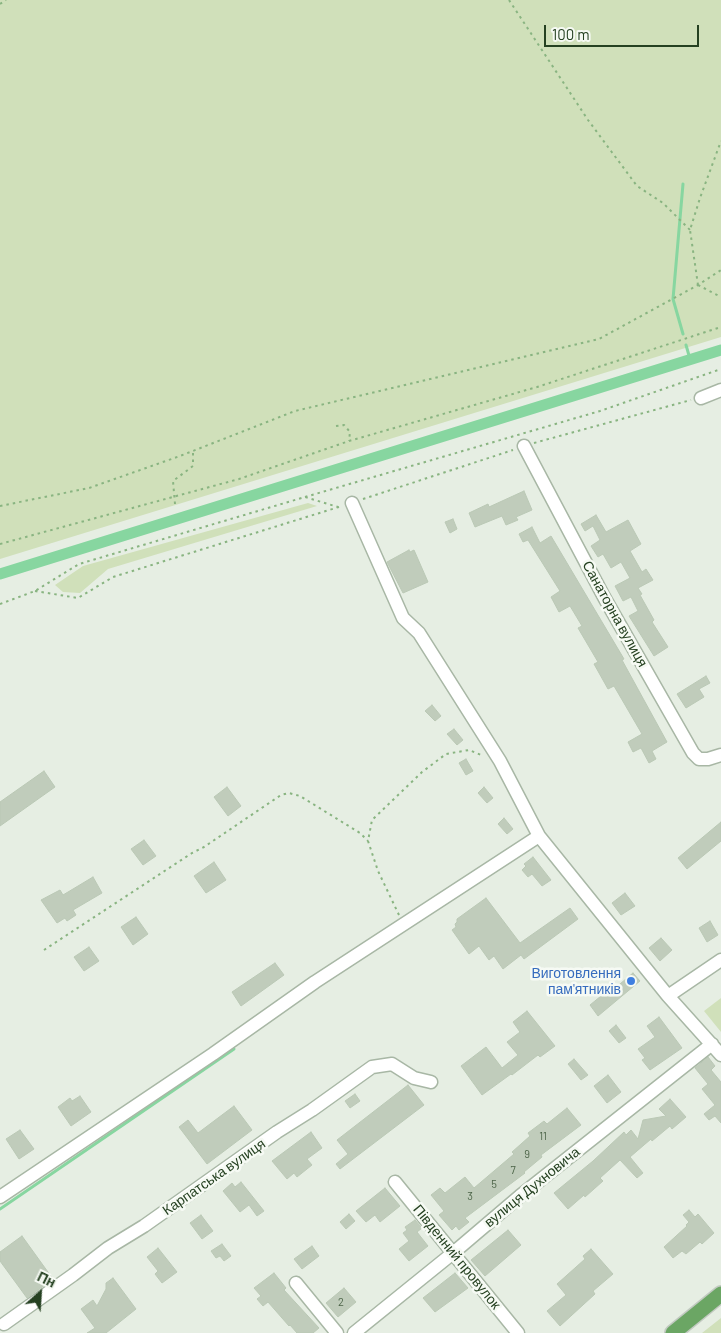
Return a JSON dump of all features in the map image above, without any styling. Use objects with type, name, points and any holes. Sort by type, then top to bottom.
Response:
[{"type":"main road","points":[[681,1331],[721,1294]]},
{"type":"street","points":[[701,398],[721,390]]},
{"type":"street","name":"Санаторна вулиця","points":[[524,446],[604,597],[692,753],[699,759],[708,759],[721,755]]},
{"type":"street","points":[[352,503],[403,618],[419,632],[500,761],[539,836],[668,996],[721,1055]]},
{"type":"street","points":[[0,1197],[404,924],[539,836]]},
{"type":"street","points":[[668,996],[721,960]]},
{"type":"street","name":"вулиця Духновича","points":[[354,1333],[520,1196],[712,1044]]},
{"type":"street","name":"Карпатська вулиця","points":[[6,1327],[108,1248],[152,1221],[372,1067],[392,1064],[414,1078],[431,1082]]},
{"type":"street","name":"Південний провулок","points":[[395,1182],[518,1333]]},
{"type":"street","points":[[296,1283],[337,1333]]},
{"type":"path","points":[[0,4],[6,0]]},
{"type":"path","points":[[509,0],[588,120],[637,186],[662,203],[690,230]]},
{"type":"path","points":[[698,285],[690,230],[721,140]]},
{"type":"path","points":[[0,506],[89,488],[193,451],[295,411],[600,338],[698,285],[721,270]]},
{"type":"path","points":[[698,285],[721,297]]},
{"type":"path","points":[[0,544],[239,479],[349,441],[538,387],[721,327]]},
{"type":"path","points":[[0,604],[35,591],[79,564],[600,410],[721,369]]},
{"type":"path","points":[[336,426],[344,425],[350,432],[349,441]]},
{"type":"path","points":[[174,504],[173,481],[192,466],[193,451]]},
{"type":"path","points":[[305,497],[338,507]]},
{"type":"path","points":[[35,591],[78,598],[113,577],[352,503]]},
{"type":"path","points":[[368,841],[372,820],[422,772],[446,754],[468,750],[500,761]]},
{"type":"path","points":[[44,950],[192,853],[230,832],[282,795],[289,793],[300,796],[360,833],[368,841],[378,872],[404,924]]},
{"type":"green space","points":[[0,0],[721,0],[721,337],[0,559]]},
{"type":"green space","points":[[308,503],[317,506],[108,569],[80,593],[63,592],[55,585],[83,566]]},
{"type":"green space","points":[[721,998],[721,1032],[704,1011]]},
{"type":"green space","points":[[721,1318],[721,1333],[702,1333]]},
{"type":"building","points":[[524,491],[532,510],[516,517],[518,520],[506,525],[502,516],[475,527],[469,513],[488,504],[489,507]]},
{"type":"building","points":[[596,515],[606,532],[628,520],[641,544],[630,551],[642,572],[646,569],[653,580],[638,588],[654,620],[652,622],[668,647],[654,656],[629,616],[638,611],[631,597],[623,601],[615,586],[630,578],[621,562],[611,568],[603,554],[598,557],[591,546],[600,540],[593,526],[585,531],[581,524]]},
{"type":"building","points":[[453,519],[457,529],[450,533],[445,522]]},
{"type":"building","points":[[532,527],[540,543],[551,536],[624,659],[622,660],[667,742],[652,751],[656,759],[649,763],[641,748],[633,752],[628,742],[642,734],[614,686],[608,689],[594,664],[598,662],[578,628],[582,626],[570,606],[559,612],[551,597],[560,591],[528,540],[523,542],[519,534]]},
{"type":"building","points":[[409,550],[410,552],[414,550],[428,582],[403,593],[387,562]]},
{"type":"building","points":[[706,676],[710,683],[699,689],[704,697],[686,708],[677,694]]},
{"type":"building","points":[[432,705],[441,716],[435,721],[425,711]]},
{"type":"building","points":[[454,729],[463,740],[457,745],[447,734]]},
{"type":"building","points":[[466,759],[473,771],[466,775],[459,763]]},
{"type":"building","points":[[44,771],[55,787],[0,826],[0,802]]},
{"type":"building","points":[[227,787],[241,806],[228,816],[214,797]]},
{"type":"building","points":[[484,787],[493,798],[487,803],[478,793]]},
{"type":"building","points":[[504,818],[513,829],[507,834],[498,824]]},
{"type":"building","points":[[721,822],[721,841],[687,869],[678,858]]},
{"type":"building","points":[[144,840],[156,856],[143,865],[131,849]]},
{"type":"building","points":[[533,857],[551,880],[542,886],[532,874],[528,877],[522,870],[526,866],[524,864]]},
{"type":"building","points":[[214,862],[226,880],[206,893],[194,876]]},
{"type":"building","points":[[93,877],[102,893],[73,910],[76,915],[67,921],[65,918],[57,923],[41,900],[60,890],[63,895]]},
{"type":"building","points":[[625,893],[635,906],[621,915],[612,903]]},
{"type":"building","points":[[486,898],[520,943],[570,908],[578,919],[524,959],[521,955],[503,969],[494,956],[489,960],[479,946],[469,954],[452,930],[456,927],[457,919]]},
{"type":"building","points":[[136,917],[148,934],[133,945],[121,927]]},
{"type":"building","points":[[710,921],[718,935],[707,942],[699,928]]},
{"type":"building","points":[[661,938],[672,950],[660,961],[649,948]]},
{"type":"building","points":[[89,947],[99,961],[84,971],[74,957]]},
{"type":"building","points":[[275,963],[284,975],[241,1006],[232,992]]},
{"type":"building","points":[[633,973],[640,981],[598,1016],[590,1005]]},
{"type":"building","points":[[527,1011],[555,1046],[540,1057],[538,1055],[482,1095],[461,1066],[486,1047],[502,1068],[518,1055],[507,1042],[520,1032],[513,1022]]},
{"type":"building","points":[[659,1017],[682,1048],[650,1070],[642,1060],[645,1058],[638,1049],[655,1037],[647,1026]]},
{"type":"building","points":[[616,1025],[626,1038],[619,1043],[609,1031]]},
{"type":"building","points":[[708,1057],[715,1066],[711,1070],[721,1082],[721,1123],[715,1116],[709,1120],[704,1114],[715,1105],[702,1089],[708,1084],[695,1068]]},
{"type":"building","points":[[574,1059],[588,1075],[581,1080],[568,1064]]},
{"type":"building","points":[[608,1075],[621,1092],[607,1103],[594,1086]]},
{"type":"building","points":[[408,1085],[424,1105],[340,1169],[336,1164],[348,1154],[337,1140]]},
{"type":"building","points":[[355,1094],[360,1101],[350,1108],[345,1101]]},
{"type":"building","points":[[80,1096],[91,1112],[71,1126],[58,1107],[70,1098],[72,1101]]},
{"type":"building","points":[[670,1099],[686,1117],[672,1129],[670,1126],[652,1141],[651,1139],[630,1157],[643,1173],[637,1178],[620,1160],[600,1178],[603,1181],[568,1209],[554,1193],[624,1132],[626,1135],[631,1130],[638,1139],[643,1120],[666,1116],[659,1109]]},
{"type":"building","points":[[234,1106],[252,1130],[207,1164],[179,1127],[188,1120],[198,1133]]},
{"type":"building","points":[[567,1108],[581,1125],[541,1155],[542,1157],[525,1173],[465,1218],[469,1222],[459,1230],[456,1226],[452,1230],[439,1215],[444,1211],[431,1195],[440,1188],[445,1193],[465,1177],[474,1188],[514,1154],[512,1152],[530,1136],[528,1133],[544,1121],[547,1124]]},
{"type":"building","points":[[20,1130],[34,1149],[19,1159],[6,1139]]},
{"type":"building","points":[[311,1132],[322,1148],[307,1159],[312,1165],[297,1177],[294,1173],[287,1179],[272,1161]]},
{"type":"building","points":[[241,1182],[264,1211],[257,1216],[249,1205],[240,1212],[223,1191],[232,1183],[235,1187]]},
{"type":"building","points":[[385,1188],[400,1206],[380,1222],[375,1215],[366,1222],[356,1211]]},
{"type":"building","points":[[689,1210],[695,1217],[698,1214],[714,1233],[702,1244],[700,1242],[686,1254],[682,1251],[673,1258],[664,1247],[687,1226],[689,1222],[683,1215]]},
{"type":"building","points":[[349,1214],[355,1221],[346,1229],[340,1222]]},
{"type":"building","points":[[201,1215],[213,1231],[202,1239],[190,1223]]},
{"type":"building","points":[[415,1220],[422,1228],[417,1232],[428,1246],[409,1261],[399,1249],[409,1241],[403,1233],[407,1230],[405,1227]]},
{"type":"building","points":[[508,1230],[521,1245],[485,1276],[471,1260]]},
{"type":"building","points":[[22,1236],[53,1279],[27,1298],[0,1261],[0,1252]]},
{"type":"building","points":[[222,1244],[231,1256],[224,1261],[220,1256],[216,1258],[211,1251]]},
{"type":"building","points":[[312,1246],[319,1256],[302,1269],[294,1259]]},
{"type":"building","points":[[158,1248],[177,1272],[162,1283],[155,1274],[158,1271],[147,1257]]},
{"type":"building","points":[[591,1249],[613,1274],[593,1291],[595,1294],[560,1326],[547,1311],[566,1295],[557,1284],[585,1259],[583,1256]]},
{"type":"building","points":[[274,1273],[286,1288],[284,1290],[319,1328],[313,1333],[297,1333],[268,1302],[263,1306],[257,1299],[261,1296],[254,1288]]},
{"type":"building","points":[[455,1273],[468,1288],[435,1312],[423,1298]]},
{"type":"building","points":[[113,1278],[136,1309],[106,1333],[87,1333],[95,1328],[81,1309],[93,1300],[97,1306],[106,1289],[106,1283]]},
{"type":"building","points":[[344,1288],[356,1302],[338,1317],[326,1303]]},
{"type":"waterway","points":[[683,184],[673,299],[683,334]]},
{"type":"waterway","points":[[686,345],[690,359]]},
{"type":"waterway","points":[[0,574],[721,350]]},
{"type":"waterway","points":[[0,1209],[234,1049]]},
{"type":"place","name":"Виготовлення пам'ятників","points":[[631,981]]}]
